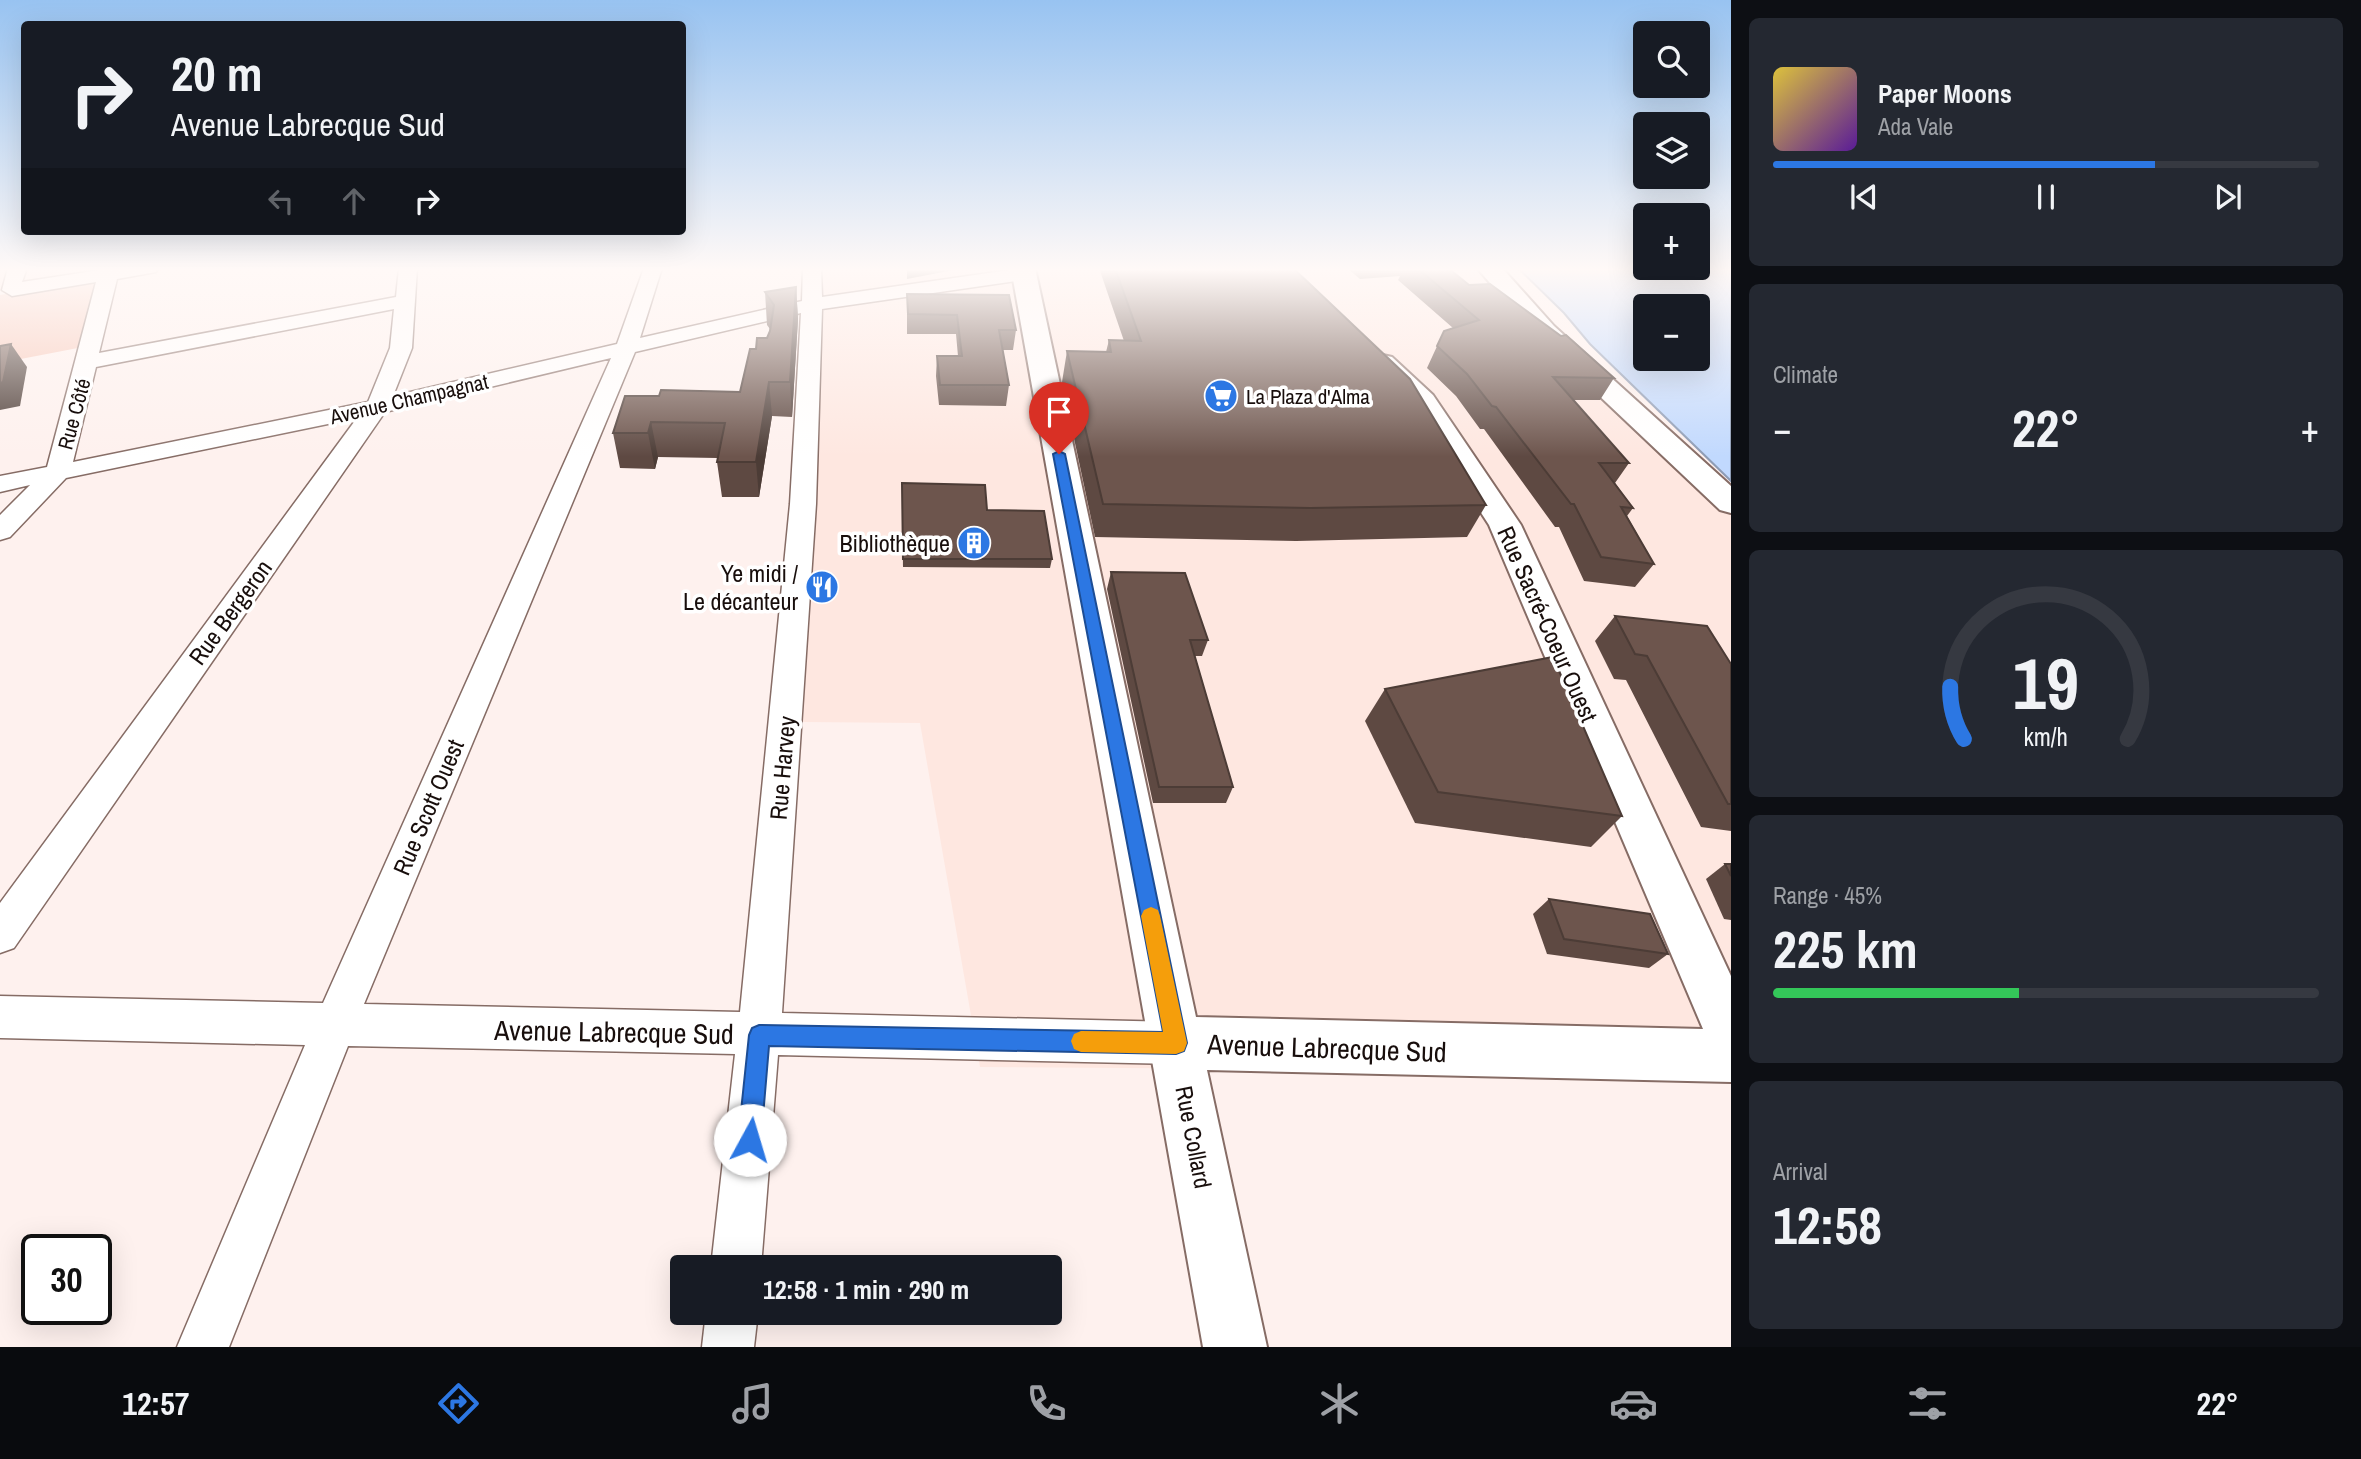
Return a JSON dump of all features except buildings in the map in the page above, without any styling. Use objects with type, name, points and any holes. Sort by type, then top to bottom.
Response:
[{"type":"street","name":"Rue Côté","points":[[0,531],[58,472],[94,331]]},
{"type":"street","points":[[88,362],[251,331]]},
{"type":"street","name":"Rue Bergeron","points":[[0,935],[377,407],[401,348],[403,331]]},
{"type":"street","name":"Rue Scott Ouest","points":[[203,1347],[335,1024],[632,331]]},
{"type":"street","name":"Avenue Champagnat","points":[[0,484],[377,407],[701,331]]},
{"type":"street","name":"Rue Harvey","points":[[737,1255],[759,1035],[806,476],[812,331]]},
{"type":"street","name":"Rue Collard","points":[[1035,331],[1235,1347]]},
{"type":"street","points":[[1545,331],[1731,503]]},
{"type":"street","name":"Rue Sacré-Coeur Ouest","points":[[1359,340],[1423,401],[1505,525],[1731,1034]]},
{"type":"street","name":"Avenue Labrecque Sud","points":[[0,1017],[1731,1056]]},
{"type":"street","points":[[728,1347],[731,1325]]},
{"type":"shaded area","points":[[0,331],[87,331],[83,347],[0,363]]},
{"type":"shaded area","points":[[817,331],[1546,331],[1731,514],[1731,1072],[980,1067],[920,723],[803,722]]},
{"type":"water","points":[[1579,331],[1633,331],[1633,371],[1710,371],[1710,331],[1731,331],[1731,481]]},
{"type":"slow traffic","points":[[1081,1041],[1176,1043],[1151,916]]},
{"type":"place","name":"La Plaza d'Alma","points":[[1221,396]]},
{"type":"place","name":"Bibliothèque","points":[[974,543]]},
{"type":"place","name":"Ye midi / Le décanteur","points":[[822,587]]},
{"type":"route","points":[[750,1140],[759,1035],[1176,1043],[1059,454]]}]
